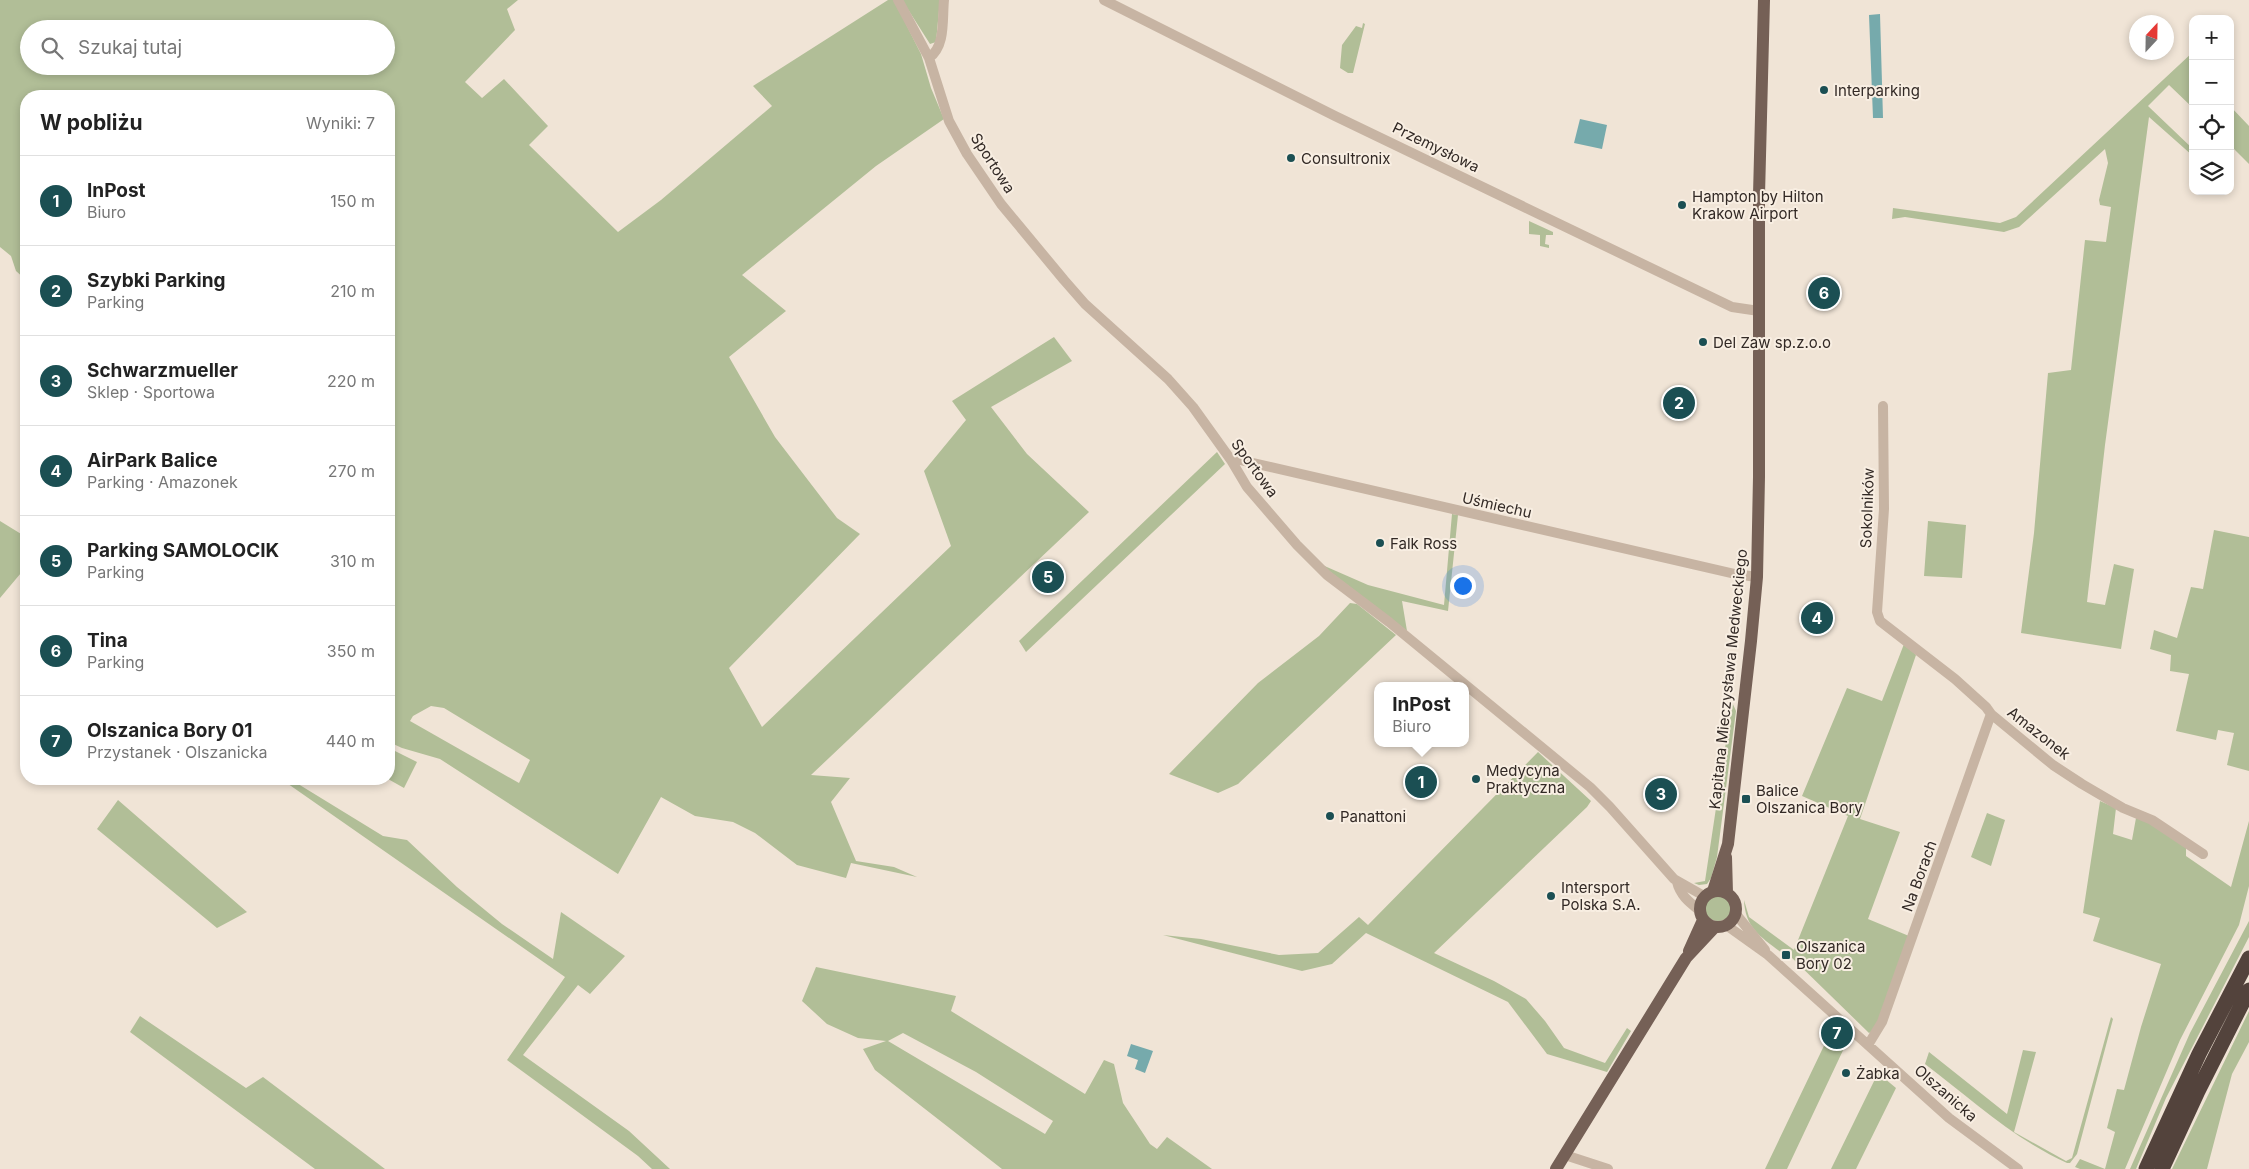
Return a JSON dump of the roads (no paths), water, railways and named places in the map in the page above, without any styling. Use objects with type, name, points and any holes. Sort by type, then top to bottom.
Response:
[{"type":"highway","points":[[2146,1169],[2199,1054],[2249,958]]},
{"type":"highway","points":[[2162,1169],[2198,1091],[2249,990]]},
{"type":"main road","name":"Kapitana Mieczysława Medweckiego","points":[[1727,893],[1726,852],[1752,641],[1757,577],[1759,486],[1758,195],[1764,0]]},
{"type":"main road","name":"Kapitana Mieczysława Medweckiego","points":[[1709,893],[1726,852]]},
{"type":"main road","points":[[1556,1169],[1686,958],[1709,893],[1727,893],[1734,902],[1735,913],[1686,958]]},
{"type":"main road","points":[[1701,915],[1721,926]]},
{"type":"street","name":"Sportowa","points":[[898,0],[928,58],[949,121],[980,175],[1001,204],[1085,304],[1168,379],[1193,407],[1231,460],[1247,487],[1297,545],[1327,575],[1389,622],[1462,682]]},
{"type":"street","points":[[928,58],[935,54],[940,44],[944,0]]},
{"type":"street","name":"Przemysłowa","points":[[1104,0],[1335,116],[1732,307],[1759,311]]},
{"type":"street","name":"Sokolników","points":[[1877,612],[1884,509],[1883,406]]},
{"type":"street","name":"Uśmiechu","points":[[1231,460],[1240,460],[1539,530],[1757,577]]},
{"type":"street","name":"Amazonek","points":[[1877,612],[1880,621],[1954,679],[1986,707],[1991,714],[2054,765],[2123,808],[2152,820],[2203,854]]},
{"type":"street","name":"Sportowa","points":[[1469,688],[1590,787],[1610,806],[1677,882],[1709,893]]},
{"type":"street","name":"Na Borach","points":[[1868,1045],[1882,1022],[1991,714]]},
{"type":"street","name":"Sportowa","points":[[1677,882],[1678,890],[1701,915]]},
{"type":"street","name":"Olszanicka","points":[[1735,913],[1768,955],[1943,1112],[2018,1169]]},
{"type":"street","name":"Olszanicka","points":[[1721,926],[1768,955]]},
{"type":"street","points":[[1565,1155],[1608,1169]]},
{"type":"water","points":[[1880,14],[1883,118],[1873,118],[1869,15]]},
{"type":"water","points":[[1580,119],[1607,125],[1602,149],[1574,143]]},
{"type":"water","points":[[1131,1044],[1153,1051],[1145,1073],[1135,1069],[1138,1060],[1127,1056]]},
{"type":"place","name":"Interparking","points":[[1824,90]]},
{"type":"place","name":"Consultronix","points":[[1291,158]]},
{"type":"place","name":"Hampton by Hilton Krakow Airport","points":[[1682,205]]},
{"type":"place","name":"Tina","points":[[1824,293]]},
{"type":"place","name":"Del Zaw sp.z.o.o","points":[[1703,342]]},
{"type":"place","name":"Szybki Parking","points":[[1679,403]]},
{"type":"place","name":"Falk Ross","points":[[1380,543]]},
{"type":"place","name":"Parking SAMOLOCIK","points":[[1048,577]]},
{"type":"place","name":"AirPark Balice","points":[[1817,618]]},
{"type":"place","name":"Medycyna Praktyczna","points":[[1476,779]]},
{"type":"place","name":"InPost","points":[[1421,782]]},
{"type":"place","name":"Schwarzmueller","points":[[1661,794]]},
{"type":"place","name":"Balice Olszanica Bory","points":[[1746,799]]},
{"type":"place","name":"Panattoni","points":[[1330,816]]},
{"type":"place","name":"Intersport Polska S.A.","points":[[1551,896]]},
{"type":"place","name":"Olszanica Bory 02","points":[[1786,955]]},
{"type":"place","name":"Olszanica Bory 01","points":[[1837,1033]]},
{"type":"place","name":"Żabka","points":[[1846,1073]]}]
